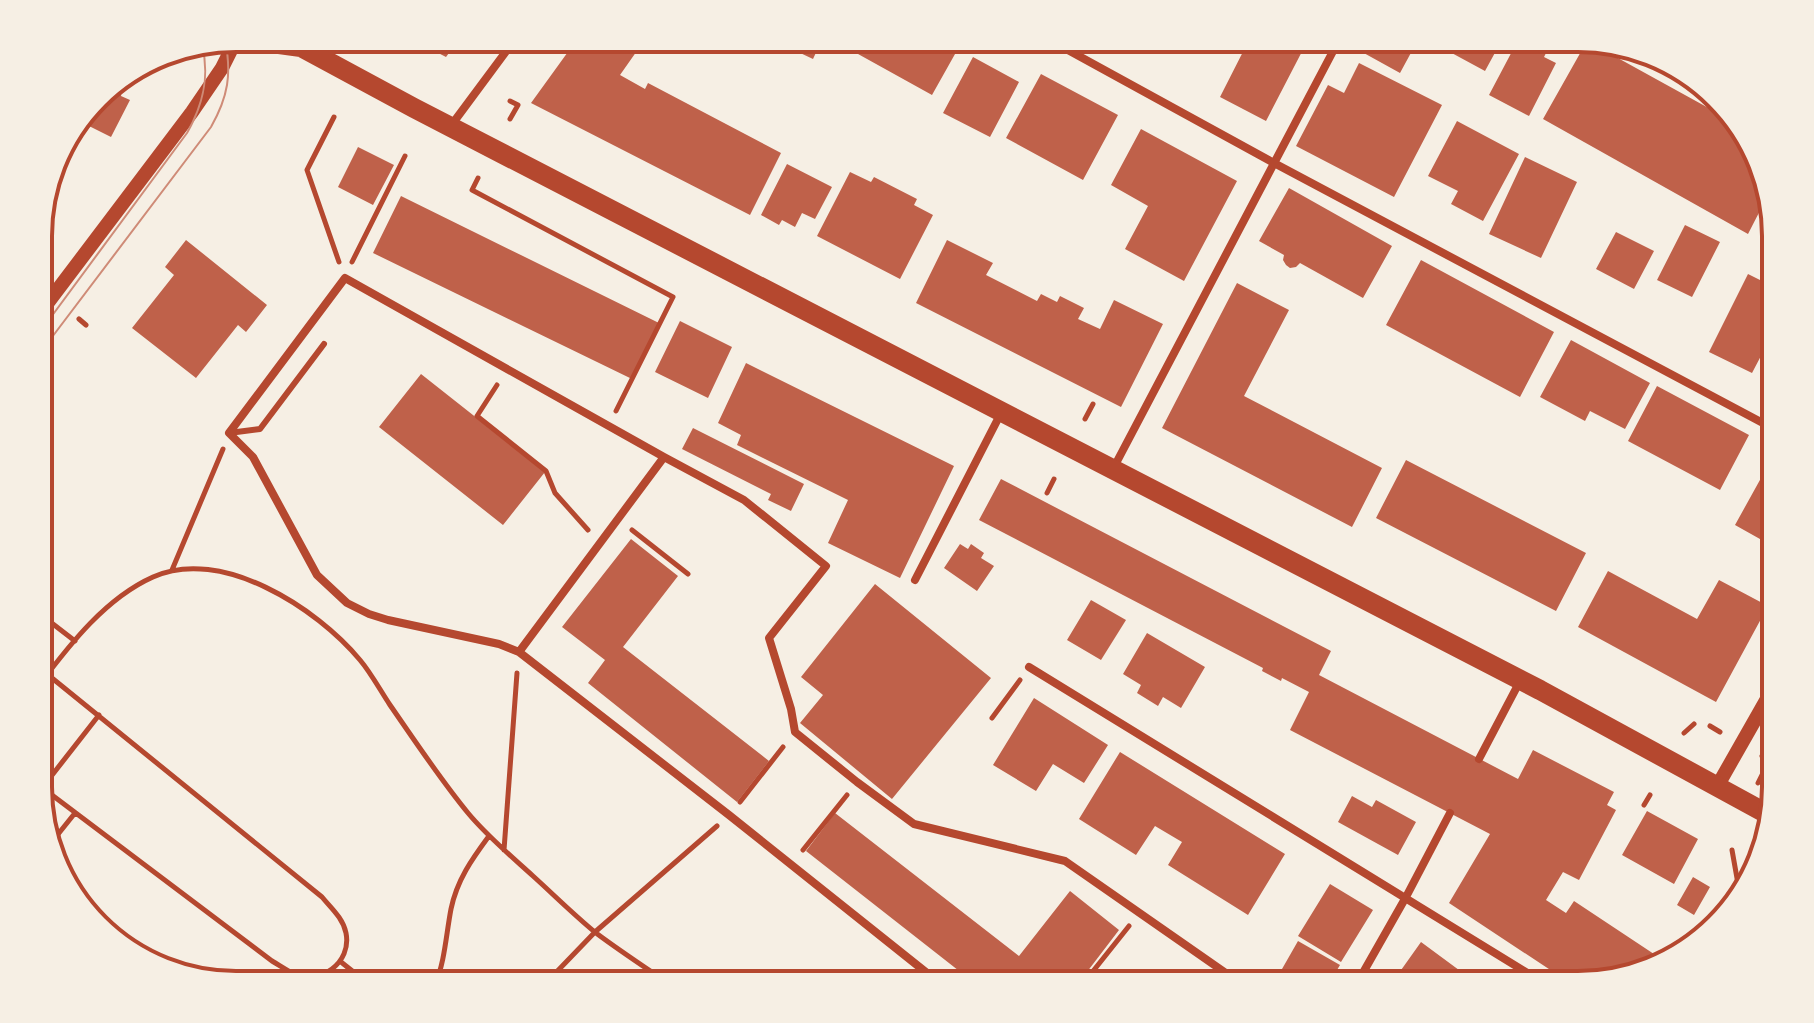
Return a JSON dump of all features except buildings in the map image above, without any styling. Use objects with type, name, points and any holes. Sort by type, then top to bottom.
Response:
[{"type":"main road","points":[[314,52],[450,127],[1521,680],[1760,810]]},
{"type":"street","points":[[52,297],[192,112],[230,52]]},
{"type":"street","points":[[450,127],[506,52]]},
{"type":"street","points":[[1072,52],[1762,423]]},
{"type":"street","points":[[1112,469],[1333,52]]},
{"type":"street","points":[[924,971],[519,652],[499,644],[369,614],[347,603],[317,575],[253,457],[229,433],[345,278],[744,500],[826,566],[769,638],[795,732],[857,782],[914,824],[1065,861],[1223,971]]},
{"type":"street","points":[[915,580],[1001,412]]},
{"type":"street","points":[[519,652],[664,457]]},
{"type":"street","points":[[1029,667],[1525,971]]},
{"type":"street","points":[[1479,759],[1521,680]]},
{"type":"street","points":[[1718,785],[1762,708]]},
{"type":"street","points":[[1364,971],[1450,813]]},
{"type":"lane","points":[[229,433],[260,429],[324,344]]},
{"type":"path","points":[[510,101],[518,105],[510,119]]},
{"type":"path","points":[[334,117],[307,170],[345,278]]},
{"type":"path","points":[[345,278],[405,156]]},
{"type":"path","points":[[478,178],[472,190],[673,297],[608,426]]},
{"type":"path","points":[[79,319],[86,325]]},
{"type":"path","points":[[508,369],[477,416],[546,471],[555,493],[587,528],[595,549]]},
{"type":"path","points":[[1085,419],[1093,404]]},
{"type":"path","points":[[172,570],[229,433]]},
{"type":"path","points":[[1047,493],[1054,479]]},
{"type":"path","points":[[619,520],[688,574]]},
{"type":"path","points":[[52,668],[123,595],[152,577],[172,570],[204,569],[234,574],[275,592],[329,629],[360,659],[425,756],[489,836],[595,932],[651,971]]},
{"type":"path","points":[[52,623],[75,641]]},
{"type":"path","points":[[504,850],[519,652]]},
{"type":"path","points":[[992,718],[1029,667]]},
{"type":"path","points":[[52,678],[322,897],[338,916],[346,933],[346,948],[341,962],[330,971]]},
{"type":"path","points":[[52,773],[99,715]]},
{"type":"path","points":[[1684,733],[1694,724]]},
{"type":"path","points":[[1710,726],[1720,732]]},
{"type":"path","points":[[557,971],[595,932],[729,815],[795,732]]},
{"type":"path","points":[[1747,802],[1762,778]]},
{"type":"path","points":[[791,865],[857,782]]},
{"type":"path","points":[[1644,805],[1650,795]]},
{"type":"path","points":[[53,796],[289,971]]},
{"type":"path","points":[[58,834],[75,813]]},
{"type":"path","points":[[439,971],[459,881],[489,836]]},
{"type":"path","points":[[1732,850],[1737,879]]},
{"type":"path","points":[[1093,971],[1140,912]]},
{"type":"path","points":[[341,962],[352,971]]},
{"type":"tram line","points":[[52,337],[211,127],[227,85],[226,52]]},
{"type":"tram line","points":[[52,316],[187,133],[204,90],[204,55]]}]
